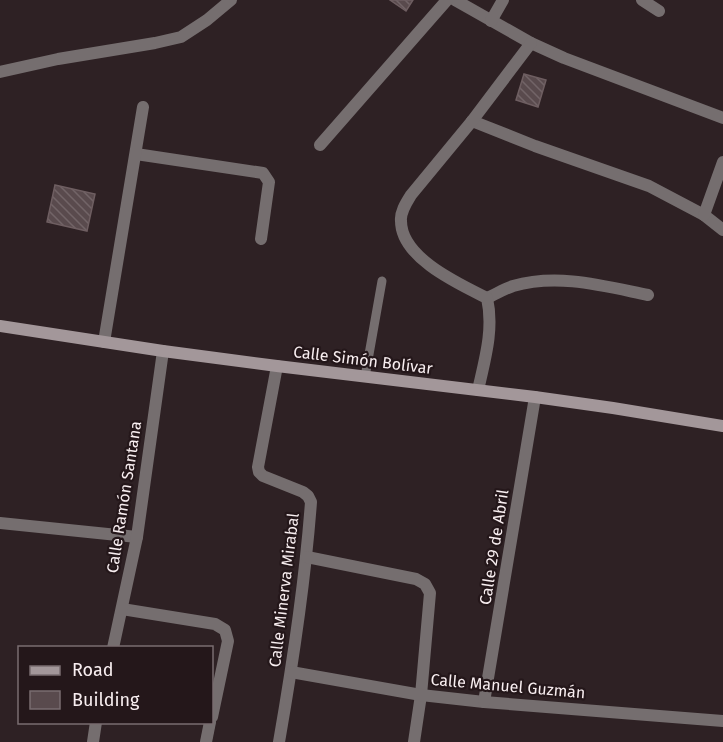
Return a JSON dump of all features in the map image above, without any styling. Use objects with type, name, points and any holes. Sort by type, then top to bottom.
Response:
[{"type":"street","points":[[0,72],[57,59],[181,37],[207,20],[231,0]]},
{"type":"street","points":[[320,145],[447,0]]},
{"type":"street","points":[[455,0],[531,43],[564,58],[723,118]]},
{"type":"street","points":[[491,21],[503,0]]},
{"type":"street","points":[[642,0],[659,11]]},
{"type":"street","points":[[478,390],[489,337],[491,314],[487,298],[442,273],[414,252],[404,236],[400,220],[404,206],[411,195],[472,121],[531,43]]},
{"type":"street","points":[[104,342],[143,107]]},
{"type":"street","points":[[472,121],[649,186],[704,215],[723,230]]},
{"type":"street","points":[[136,154],[263,173],[269,182],[261,239]]},
{"type":"street","points":[[704,215],[723,162]]},
{"type":"street","points":[[487,298],[513,286],[549,280],[591,283],[648,295]]},
{"type":"street","name":"Calle Simón Bolívar","points":[[0,326],[163,351],[535,397],[723,426]]},
{"type":"street","name":"Calle Ramón Santana","points":[[113,646],[137,537],[163,351]]},
{"type":"street","name":"Calle Minerva Mirabal","points":[[277,366],[258,467],[259,472],[263,476],[303,492],[311,502],[307,557],[279,742]]},
{"type":"street","name":"Calle 29 de Abril","points":[[484,702],[535,397]]},
{"type":"street","points":[[0,523],[137,537]]},
{"type":"street","points":[[307,557],[416,579],[425,584],[430,593],[421,695],[414,742]]},
{"type":"street","points":[[122,609],[215,624],[225,630],[228,641],[213,712]]},
{"type":"street","name":"Calle Manuel Guzmán","points":[[291,672],[421,695],[723,721]]},
{"type":"street","points":[[93,742],[96,724]]},
{"type":"street","points":[[206,742],[210,724]]},
{"type":"lane","points":[[365,376],[382,281]]},
{"type":"building","points":[[390,0],[413,0],[406,11]]},
{"type":"building","points":[[524,74],[546,80],[538,107],[516,100]]},
{"type":"building","points":[[55,185],[95,194],[87,231],[47,222]]}]
